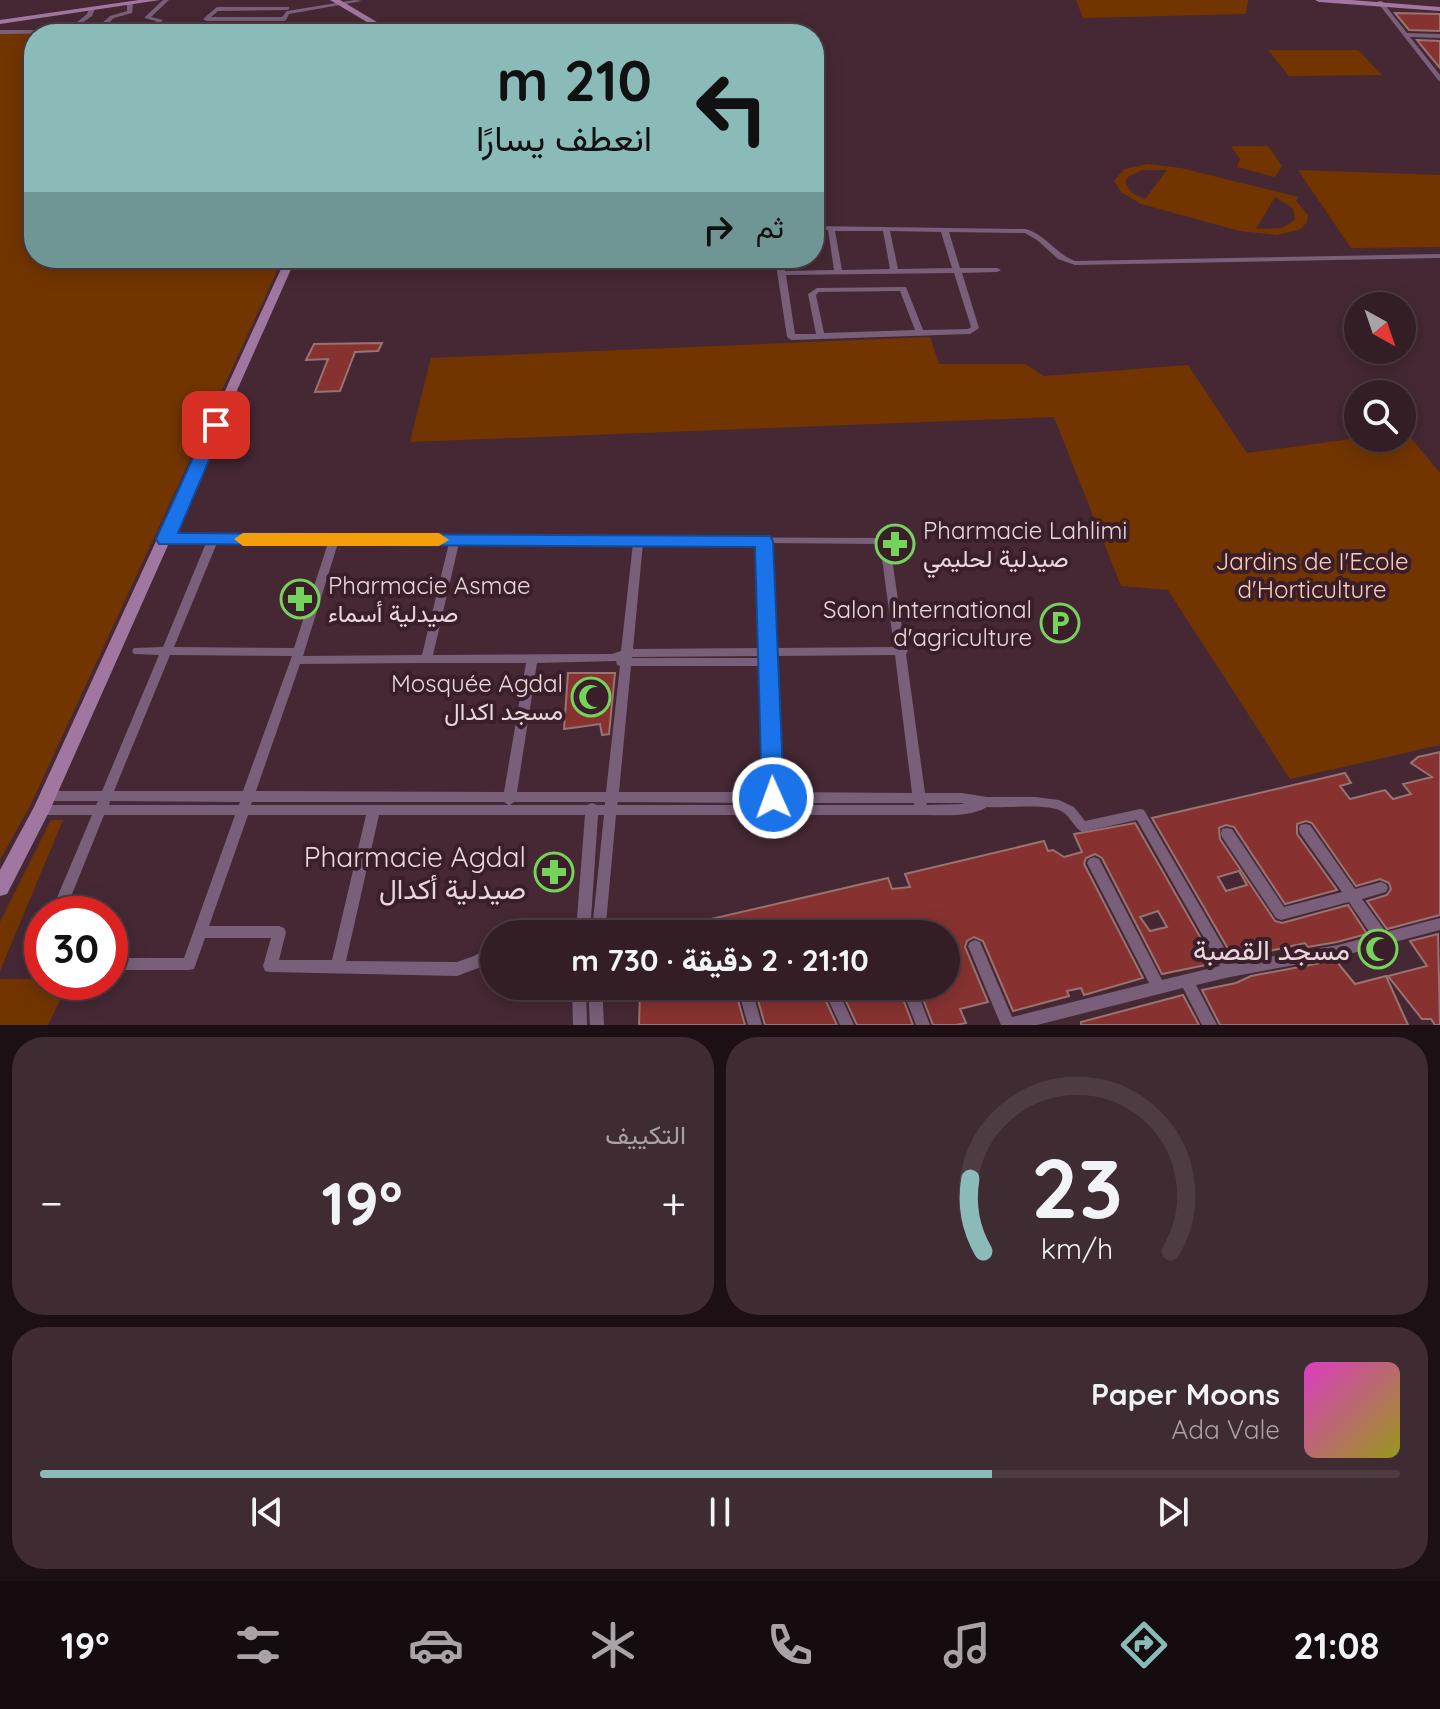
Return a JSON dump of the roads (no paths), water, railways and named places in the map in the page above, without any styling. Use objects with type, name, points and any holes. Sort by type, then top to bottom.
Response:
[{"type":"main road","points":[[49,14],[52,0]]},
{"type":"main road","points":[[0,21],[156,0]]},
{"type":"main road","points":[[1319,0],[1380,3]]},
{"type":"main road","points":[[1353,0],[1440,8]]},
{"type":"main road","points":[[0,21],[133,2]]},
{"type":"main road","points":[[335,3],[356,4],[381,24]]},
{"type":"main road","points":[[0,888],[44,803],[287,268]]},
{"type":"street","points":[[156,24],[160,20],[147,18],[166,0]]},
{"type":"street","points":[[289,0],[287,11],[284,19],[206,19],[215,9],[287,11],[335,3]]},
{"type":"street","points":[[104,24],[112,17],[130,12],[133,2]]},
{"type":"street","points":[[322,24],[335,3]]},
{"type":"street","points":[[1380,3],[1440,79]]},
{"type":"street","points":[[78,24],[90,15],[92,9]]},
{"type":"street","points":[[9,32],[21,19]]},
{"type":"street","points":[[241,24],[244,20]]},
{"type":"street","points":[[0,32],[24,32]]},
{"type":"street","points":[[1405,35],[1440,36]]},
{"type":"street","points":[[824,228],[1026,231],[1043,238],[1060,258],[1075,263],[1440,256]]},
{"type":"street","points":[[831,228],[838,272]]},
{"type":"street","points":[[886,229],[895,272]]},
{"type":"street","points":[[780,268],[789,334],[793,338],[967,331],[975,328],[944,229]]},
{"type":"street","points":[[781,273],[997,270]]},
{"type":"street","points":[[859,272],[863,289]]},
{"type":"street","points":[[821,337],[813,292],[863,289],[895,288],[906,291],[920,332]]},
{"type":"street","points":[[166,539],[885,540],[920,804]]},
{"type":"street","points":[[65,896],[213,539]]},
{"type":"street","points":[[128,964],[189,964],[297,656],[334,540]]},
{"type":"street","points":[[426,660],[455,540]]},
{"type":"street","points":[[592,920],[611,804],[638,540]]},
{"type":"street","points":[[764,541],[773,804]]},
{"type":"street","points":[[138,651],[426,660],[769,656],[902,651]]},
{"type":"street","points":[[509,804],[532,659]]},
{"type":"street","points":[[44,803],[248,796],[509,804],[920,804],[965,809],[984,804],[1061,805],[1073,813],[1082,827],[1140,814],[1230,970]]},
{"type":"street","points":[[104,803],[242,810],[374,810],[509,804]]},
{"type":"street","points":[[591,920],[592,804]]},
{"type":"street","points":[[337,968],[374,810]]},
{"type":"street","points":[[1305,829],[1382,938]]},
{"type":"street","points":[[1227,833],[1281,914],[1381,888]]},
{"type":"street","points":[[1094,863],[1159,988]]},
{"type":"street","points":[[975,946],[1009,1025],[1040,1021],[1230,970],[1338,951],[1440,924]]},
{"type":"street","points":[[200,932],[279,932],[270,966],[457,969],[480,960]]},
{"type":"street","points":[[1186,981],[1210,1025]]},
{"type":"street","points":[[579,1000],[580,1025]]},
{"type":"street","points":[[596,1000],[597,1025]]},
{"type":"street","points":[[748,1000],[755,1025]]},
{"type":"street","points":[[835,1000],[847,1025]]},
{"type":"street","points":[[913,1000],[923,1025]]},
{"type":"place","name":"Pharmacie Lahlimi صيدلية لحليمي","points":[[895,544]]},
{"type":"place","name":"Pharmacie Asmae صيدلية أسماء","points":[[300,599]]},
{"type":"place","name":"Salon International d'agriculture","points":[[1060,623]]},
{"type":"place","name":"Mosquée Agdal مسجد اكدال","points":[[591,697]]},
{"type":"place","name":"Pharmacie Agdal صيدلية أكدال","points":[[554,872]]},
{"type":"place","name":"مسجد القصبة","points":[[1378,949]]},
{"type":"park label","name":"Jardins de I'Ecole d'Horticulture","points":[[1312,575]]}]
